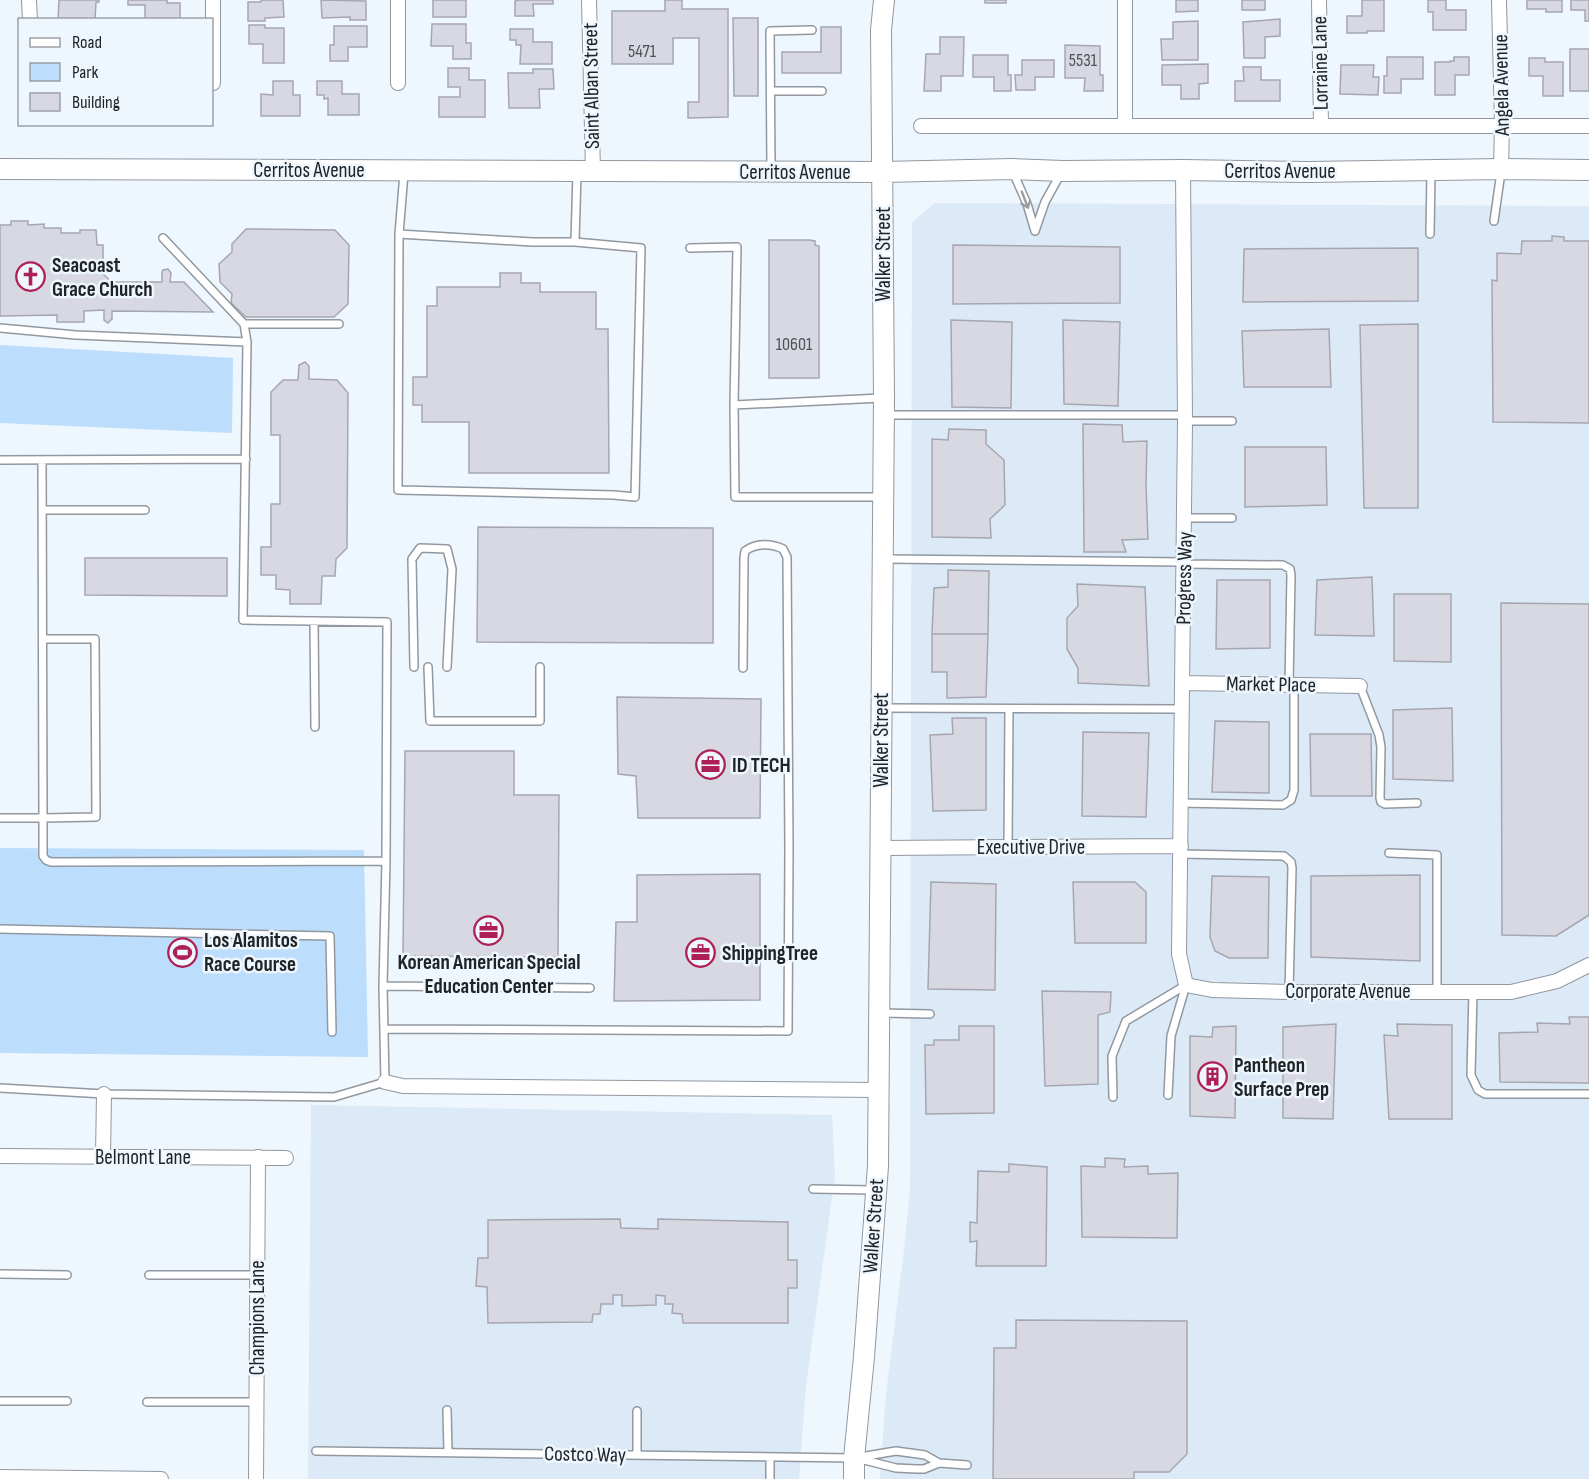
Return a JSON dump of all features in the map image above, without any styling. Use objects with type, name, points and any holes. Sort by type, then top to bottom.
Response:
[{"type":"main road","name":"Walker Street","points":[[854,1479],[878,1166],[883,406],[881,30],[884,0]]},
{"type":"main road","name":"Cerritos Avenue","points":[[0,169],[771,172],[1012,169],[1309,172],[1589,170]]},
{"type":"street","points":[[30,0],[30,18]]},
{"type":"street","points":[[213,0],[213,83]]},
{"type":"street","points":[[398,0],[398,83]]},
{"type":"street","name":"Saint Alban Street","points":[[585,171],[589,0]]},
{"type":"street","points":[[1125,0],[1125,126]]},
{"type":"street","name":"Lorraine Lane","points":[[1319,0],[1321,126]]},
{"type":"street","name":"Angela Avenue","points":[[1499,0],[1501,169]]},
{"type":"street","points":[[921,126],[1589,126]]},
{"type":"street","name":"Progress Way","points":[[1183,170],[1185,518],[1179,954],[1186,985]]},
{"type":"street","name":"Market Place","points":[[1183,682],[1360,686]]},
{"type":"street","name":"Executive Drive","points":[[881,848],[1181,850]]},
{"type":"street","name":"Corporate Avenue","points":[[1186,985],[1212,990],[1289,992],[1511,992],[1557,981],[1589,965]]},
{"type":"street","points":[[386,1082],[403,1086],[878,1090]]},
{"type":"street","points":[[103,1157],[104,1094]]},
{"type":"street","name":"Belmont Lane","points":[[0,1156],[286,1158]]},
{"type":"street","name":"Champions Lane","points":[[256,1479],[258,1157]]},
{"type":"street","points":[[0,1477],[161,1479]]},
{"type":"lane","points":[[771,172],[770,31],[812,30]]},
{"type":"lane","points":[[771,91],[822,91]]},
{"type":"lane","points":[[1012,169],[1027,204],[1035,231],[1045,202],[1063,171]]},
{"type":"lane","points":[[1494,221],[1501,169]]},
{"type":"lane","points":[[399,234],[532,242],[575,242],[641,248],[635,497],[398,490],[399,234],[404,171]]},
{"type":"lane","points":[[575,242],[585,171]]},
{"type":"lane","points":[[1430,234],[1431,171]]},
{"type":"lane","points":[[0,1088],[104,1094],[334,1097],[386,1082],[383,986],[387,622],[243,620],[247,342],[244,324],[163,238]]},
{"type":"lane","points":[[690,248],[736,247],[735,497],[882,497]]},
{"type":"lane","points":[[244,324],[339,324]]},
{"type":"lane","points":[[0,328],[76,335],[247,342]]},
{"type":"lane","points":[[734,405],[883,406],[1232,421]]},
{"type":"lane","points":[[0,460],[246,459]]},
{"type":"lane","points":[[42,460],[43,856],[46,860],[51,862],[386,861]]},
{"type":"lane","points":[[42,510],[145,510]]},
{"type":"lane","points":[[1185,518],[1232,518]]},
{"type":"lane","points":[[385,1029],[788,1031],[787,557],[783,549],[777,546],[752,545],[745,551],[742,668]]},
{"type":"lane","points":[[414,667],[412,559],[420,548],[447,549],[452,569],[447,667]]},
{"type":"lane","points":[[882,559],[1282,565],[1290,569],[1294,790],[1291,800],[1283,805],[1181,803]]},
{"type":"lane","points":[[314,621],[315,727]]},
{"type":"lane","points":[[0,818],[96,817],[95,639],[42,639]]},
{"type":"lane","points":[[428,667],[430,721],[540,721],[540,667]]},
{"type":"lane","points":[[1360,686],[1379,735],[1381,802],[1385,804],[1417,803]]},
{"type":"lane","points":[[881,708],[1182,709]]},
{"type":"lane","points":[[1008,848],[1009,708]]},
{"type":"lane","points":[[1181,850],[1284,856],[1291,862],[1289,992]]},
{"type":"lane","points":[[1389,853],[1437,855],[1437,991]]},
{"type":"lane","points":[[0,929],[330,936],[332,1032]]},
{"type":"lane","points":[[1168,1095],[1171,1036],[1186,985]]},
{"type":"lane","points":[[1113,1097],[1112,1056],[1126,1021],[1186,985]]},
{"type":"lane","points":[[383,986],[590,988]]},
{"type":"lane","points":[[1473,992],[1471,1076],[1478,1090],[1485,1094],[1589,1094]]},
{"type":"lane","points":[[879,1013],[930,1014]]},
{"type":"lane","points":[[813,1189],[876,1190]]},
{"type":"lane","points":[[0,1274],[67,1275]]},
{"type":"lane","points":[[149,1275],[257,1275]]},
{"type":"lane","points":[[0,1401],[67,1401]]},
{"type":"lane","points":[[147,1402],[256,1402]]},
{"type":"lane","points":[[447,1410],[448,1452]]},
{"type":"lane","points":[[637,1411],[637,1455]]},
{"type":"lane","name":"Costco Way","points":[[316,1451],[854,1458]]},
{"type":"lane","points":[[854,1458],[896,1451],[926,1455],[939,1463]]},
{"type":"lane","points":[[770,1457],[770,1479]]},
{"type":"lane","points":[[854,1458],[896,1468],[924,1469],[939,1463],[967,1465]]},
{"type":"shaded area","points":[[935,203],[1589,206],[1589,1479],[880,1479],[886,1394],[910,1190],[912,222]]},
{"type":"shaded area","points":[[311,1105],[832,1115],[835,1176],[806,1385],[799,1479],[308,1479]]},
{"type":"green space","points":[[0,345],[233,358],[232,433],[0,423]]},
{"type":"green space","name":"Los Alamitos Race Course","points":[[0,848],[364,850],[368,1057],[0,1053]]},
{"type":"building","points":[[59,0],[99,0],[96,2],[95,18],[58,18]]},
{"type":"building","points":[[128,0],[167,0],[167,3],[180,3],[180,18],[145,18],[145,5],[128,5]]},
{"type":"building","points":[[261,0],[283,0],[284,17],[265,18],[265,21],[248,21],[248,2],[261,2]]},
{"type":"building","points":[[321,0],[366,1],[366,20],[350,20],[350,17],[322,18]]},
{"type":"building","points":[[433,0],[466,0],[466,17],[433,17]]},
{"type":"building","points":[[553,0],[553,4],[533,4],[534,16],[515,16],[515,1]]},
{"type":"building","points":[[665,0],[682,0],[682,9],[728,9],[728,117],[688,118],[688,102],[699,102],[699,38],[673,38],[673,64],[612,64],[612,11],[665,11]]},
{"type":"building","points":[[985,0],[1006,0],[1006,3],[985,3]]},
{"type":"building","points":[[1176,0],[1198,0],[1198,11],[1176,12]]},
{"type":"building","points":[[1242,0],[1265,0],[1265,10],[1242,10]]},
{"type":"building","points":[[1362,0],[1384,0],[1384,31],[1347,33],[1347,16],[1362,16]]},
{"type":"building","points":[[1428,0],[1446,0],[1446,10],[1466,10],[1466,30],[1433,30],[1433,12],[1428,12]]},
{"type":"building","points":[[1527,0],[1562,0],[1562,12],[1527,9]]},
{"type":"building","points":[[1571,0],[1589,0],[1589,21],[1585,21],[1585,10],[1571,10]]},
{"type":"building","points":[[733,18],[758,18],[758,96],[734,96]]},
{"type":"building","points":[[1280,19],[1280,36],[1265,37],[1265,58],[1244,58],[1243,22]]},
{"type":"building","points":[[1198,21],[1198,60],[1162,60],[1161,39],[1173,39],[1173,22]]},
{"type":"building","points":[[432,24],[466,24],[466,43],[471,43],[471,59],[453,59],[453,46],[431,46]]},
{"type":"building","points":[[249,25],[284,28],[284,63],[263,63],[263,44],[249,44]]},
{"type":"building","points":[[334,26],[367,26],[367,47],[348,47],[348,61],[330,61],[330,45],[334,45]]},
{"type":"building","points":[[821,27],[841,27],[841,73],[782,73],[782,52],[821,52]]},
{"type":"building","points":[[510,29],[533,29],[533,42],[552,42],[552,64],[520,64],[521,45],[516,45],[516,40],[510,40]]},
{"type":"building","points":[[940,37],[964,37],[963,76],[941,76],[941,91],[924,91],[926,54],[940,54]]},
{"type":"building","points":[[1065,45],[1100,46],[1100,75],[1103,75],[1103,91],[1084,91],[1085,78],[1065,78]]},
{"type":"building","points":[[1570,49],[1589,49],[1589,91],[1570,91]]},
{"type":"building","points":[[973,55],[1008,55],[1011,91],[994,91],[994,77],[973,77]]},
{"type":"building","points":[[1387,57],[1423,57],[1423,79],[1401,79],[1401,93],[1384,93]]},
{"type":"building","points":[[1454,57],[1469,57],[1469,75],[1455,75],[1455,95],[1435,95],[1435,62],[1454,61]]},
{"type":"building","points":[[1529,58],[1545,58],[1545,62],[1563,62],[1563,96],[1543,96],[1543,76],[1529,76]]},
{"type":"building","points":[[1022,60],[1054,60],[1054,77],[1035,77],[1035,90],[1016,90],[1015,75],[1022,75]]},
{"type":"building","points":[[1208,64],[1208,83],[1199,84],[1199,99],[1181,99],[1181,85],[1162,85],[1162,65]]},
{"type":"building","points":[[1341,65],[1374,65],[1373,77],[1379,77],[1378,95],[1340,94]]},
{"type":"building","points":[[1243,67],[1261,67],[1261,80],[1280,80],[1280,101],[1235,101],[1235,81],[1244,81]]},
{"type":"building","points":[[448,68],[469,68],[469,80],[485,80],[485,117],[439,117],[439,97],[460,97],[460,87],[448,87]]},
{"type":"building","points":[[533,69],[553,69],[554,89],[539,89],[540,108],[509,108],[508,73],[533,73]]},
{"type":"building","points":[[273,81],[293,81],[293,95],[300,95],[300,116],[261,116],[261,94],[273,95]]},
{"type":"building","points":[[317,81],[342,81],[342,94],[359,94],[359,115],[328,115],[328,98],[324,99],[324,95],[317,95]]},
{"type":"building","points":[[11,221],[28,221],[28,225],[44,224],[44,228],[61,228],[61,233],[96,230],[97,245],[103,245],[103,274],[112,282],[162,282],[162,272],[168,269],[171,273],[170,282],[184,282],[213,312],[112,311],[112,319],[108,323],[104,320],[104,310],[84,311],[84,322],[57,322],[57,315],[0,316],[0,225],[11,225]]},
{"type":"building","points":[[246,229],[335,230],[349,245],[348,304],[334,317],[246,317],[231,303],[232,294],[220,282],[219,264],[232,252],[232,244]]},
{"type":"building","points":[[1552,236],[1564,237],[1564,241],[1589,241],[1589,423],[1493,422],[1492,280],[1497,281],[1497,253],[1521,254],[1522,241],[1552,241]]},
{"type":"building","points":[[769,240],[809,240],[815,241],[815,245],[819,246],[819,378],[769,378]]},
{"type":"building","points":[[953,245],[1120,247],[1120,303],[953,304]]},
{"type":"building","points":[[1418,248],[1418,301],[1243,302],[1244,249]]},
{"type":"building","points":[[500,273],[521,273],[521,283],[540,283],[540,292],[596,292],[596,329],[608,329],[609,473],[469,473],[469,422],[422,422],[422,405],[413,405],[413,377],[427,377],[427,306],[437,306],[437,287],[500,287]]},
{"type":"building","points":[[951,320],[1012,322],[1011,408],[952,407]]},
{"type":"building","points":[[1063,320],[1120,322],[1118,406],[1064,404]]},
{"type":"building","points":[[1418,324],[1418,508],[1364,508],[1360,325]]},
{"type":"building","points":[[1329,329],[1331,387],[1244,387],[1242,331]]},
{"type":"building","points":[[305,362],[309,366],[309,379],[337,380],[348,393],[347,548],[336,559],[335,576],[322,576],[321,604],[290,604],[290,590],[276,589],[276,575],[261,575],[261,547],[271,547],[271,504],[280,504],[280,435],[271,435],[271,392],[283,380],[298,380],[299,365]]},
{"type":"building","points":[[1083,424],[1122,425],[1123,442],[1147,441],[1148,539],[1122,540],[1126,552],[1084,552]]},
{"type":"building","points":[[949,429],[986,430],[986,444],[1004,460],[1005,505],[990,519],[991,538],[932,537],[932,439],[948,440]]},
{"type":"building","points":[[1245,447],[1326,447],[1327,505],[1245,507]]},
{"type":"building","points":[[478,527],[713,528],[713,643],[477,642]]},
{"type":"building","points":[[85,558],[227,558],[227,596],[85,595]]},
{"type":"building","points":[[948,570],[989,571],[988,634],[932,634],[934,588],[948,587]]},
{"type":"building","points":[[1372,577],[1374,636],[1315,635],[1317,580]]},
{"type":"building","points":[[1217,580],[1270,580],[1270,648],[1216,649]]},
{"type":"building","points":[[1077,584],[1145,587],[1149,686],[1078,683],[1078,668],[1067,649],[1067,618],[1078,606]]},
{"type":"building","points":[[1394,594],[1451,594],[1451,662],[1394,661]]},
{"type":"building","points":[[1501,603],[1589,604],[1589,915],[1556,936],[1502,935]]},
{"type":"building","points":[[932,634],[988,634],[986,697],[947,698],[947,672],[932,672]]},
{"type":"building","points":[[617,697],[761,699],[760,818],[638,818],[636,776],[618,774]]},
{"type":"building","points":[[1452,708],[1453,781],[1393,779],[1393,710]]},
{"type":"building","points":[[952,718],[986,718],[986,810],[933,811],[930,735],[953,734]]},
{"type":"building","points":[[1215,721],[1269,722],[1269,793],[1212,792]]},
{"type":"building","points":[[1083,732],[1149,733],[1146,817],[1082,816]]},
{"type":"building","points":[[1310,734],[1371,734],[1372,796],[1311,796]]},
{"type":"building","points":[[405,751],[514,751],[514,795],[559,795],[558,957],[403,956]]},
{"type":"building","points":[[760,874],[760,1000],[614,1001],[616,922],[637,922],[637,875]]},
{"type":"building","points":[[1420,875],[1420,961],[1311,957],[1311,876]]},
{"type":"building","points":[[1212,876],[1269,877],[1268,958],[1229,958],[1215,951],[1210,937]]},
{"type":"building","points":[[931,882],[996,884],[995,990],[928,989]]},
{"type":"building","points":[[1073,882],[1135,882],[1146,892],[1146,943],[1075,943]]},
{"type":"building","points":[[1042,991],[1111,992],[1110,1012],[1098,1015],[1098,1084],[1045,1086]]},
{"type":"building","points":[[1569,1017],[1589,1017],[1589,1083],[1500,1082],[1499,1033],[1538,1032],[1537,1023],[1570,1024]]},
{"type":"building","points":[[1336,1024],[1333,1119],[1283,1118],[1283,1027]]},
{"type":"building","points":[[1397,1024],[1452,1025],[1452,1119],[1389,1119],[1384,1035],[1398,1036]]},
{"type":"building","points":[[959,1026],[994,1026],[994,1113],[926,1114],[925,1045],[934,1045],[934,1040],[959,1040]]},
{"type":"building","name":"Pantheon Surface Prep","points":[[1236,1026],[1235,1118],[1190,1116],[1190,1036],[1212,1037],[1213,1027]]},
{"type":"building","points":[[1105,1158],[1125,1159],[1124,1167],[1148,1166],[1148,1174],[1178,1173],[1177,1238],[1082,1237],[1081,1166],[1105,1167]]},
{"type":"building","points":[[1009,1164],[1047,1167],[1046,1266],[976,1266],[977,1241],[970,1242],[970,1222],[977,1223],[978,1171],[1009,1172]]},
{"type":"building","points":[[620,1219],[621,1228],[658,1229],[658,1219],[788,1222],[788,1260],[797,1260],[797,1288],[788,1288],[788,1323],[683,1323],[682,1314],[672,1313],[673,1304],[665,1304],[665,1296],[656,1295],[656,1305],[622,1306],[622,1295],[613,1295],[613,1304],[601,1304],[600,1314],[593,1314],[592,1322],[488,1323],[487,1287],[476,1286],[478,1258],[488,1258],[488,1220]]},
{"type":"building","points":[[1016,1320],[1187,1321],[1187,1454],[1169,1472],[1134,1472],[1134,1479],[993,1479],[994,1348],[1016,1348]]},
{"type":"place","name":"Seacoast Grace Church","points":[[31,277]]},
{"type":"place","name":"ID TECH","points":[[711,765]]},
{"type":"place","name":"Korean American Special Education Center","points":[[489,931]]},
{"type":"place","name":"Los Alamitos Race Course","points":[[183,952]]},
{"type":"place","name":"ShippingTree","points":[[701,953]]},
{"type":"place","name":"Pantheon Surface Prep","points":[[1213,1077]]}]
